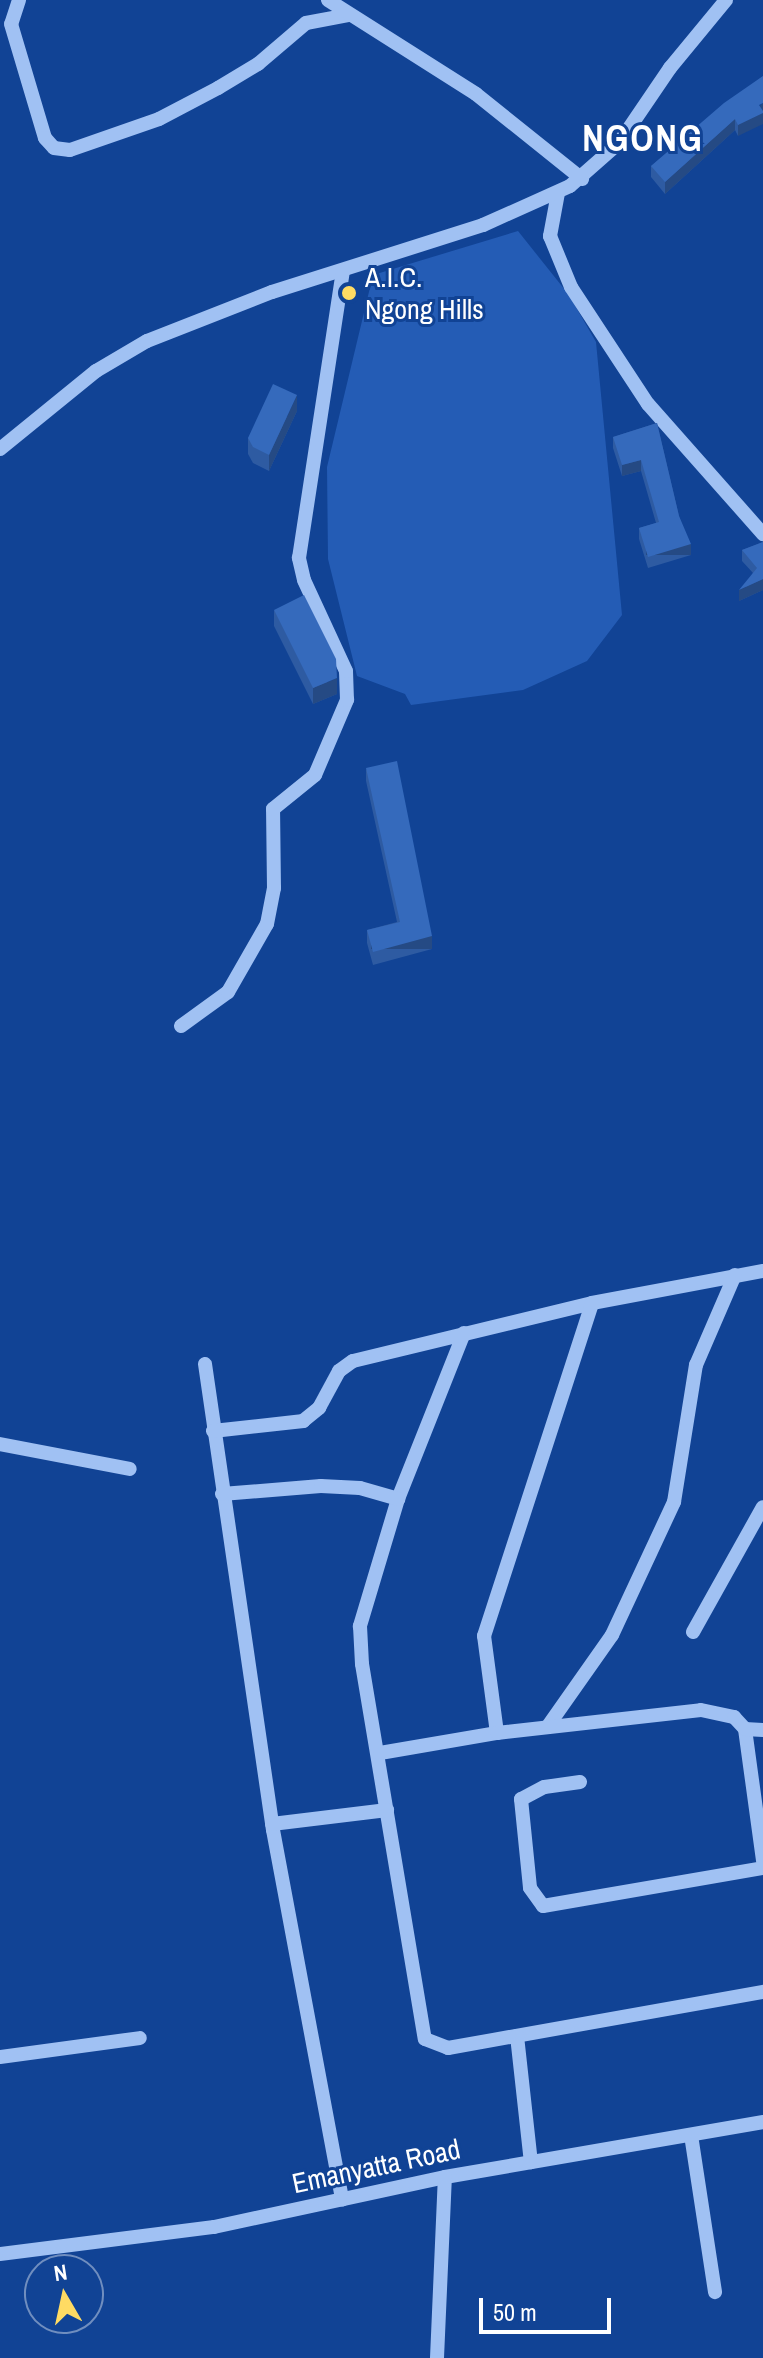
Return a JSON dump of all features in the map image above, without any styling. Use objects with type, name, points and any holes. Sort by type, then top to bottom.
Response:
[{"type":"street","points":[[19,0],[11,24],[45,138],[54,148],[70,150],[159,119],[206,94],[258,64],[306,23],[349,15]]},
{"type":"street","points":[[328,0],[476,94],[582,179]]},
{"type":"street","points":[[0,449],[96,371],[147,341],[343,270],[483,225],[558,193],[582,179],[619,143],[670,68],[726,0]]},
{"type":"street","points":[[558,193],[550,236],[571,287],[648,404],[763,534]]},
{"type":"street","points":[[181,1026],[228,992],[267,924],[274,888],[273,809],[315,775],[347,700],[346,671],[304,580],[299,558],[343,270]]},
{"type":"street","points":[[213,1431],[303,1421],[319,1408],[339,1371],[353,1361],[592,1303],[763,1271]]},
{"type":"street","points":[[548,1726],[612,1635],[674,1502],[684,1467],[696,1365],[735,1275]]},
{"type":"street","points":[[497,1733],[484,1636],[592,1303]]},
{"type":"street","points":[[464,1333],[398,1499],[360,1626],[362,1664],[380,1753],[425,2039],[448,2048],[763,1992]]},
{"type":"street","points":[[205,1364],[272,1824],[342,2200]]},
{"type":"street","points":[[0,1444],[130,1469]]},
{"type":"street","points":[[222,1494],[321,1486],[360,1488],[398,1499]]},
{"type":"street","points":[[693,1632],[763,1507]]},
{"type":"street","points":[[380,1753],[548,1726],[701,1710],[734,1717],[745,1729],[763,1861]]},
{"type":"street","points":[[745,1729],[763,1730]]},
{"type":"street","points":[[580,1782],[544,1787],[521,1799],[530,1888],[543,1906],[763,1868]]},
{"type":"street","points":[[272,1824],[387,1810]]},
{"type":"street","points":[[517,2036],[531,2162]]},
{"type":"street","points":[[0,2057],[140,2038]]},
{"type":"street","name":"Emanyatta Road","points":[[0,2254],[214,2227],[445,2177],[763,2122]]},
{"type":"street","points":[[691,2135],[715,2292]]},
{"type":"street","points":[[437,2358],[445,2177]]},
{"type":"shaded area","points":[[518,231],[569,295],[596,342],[622,615],[587,661],[523,690],[411,705],[405,694],[357,676],[328,559],[327,467],[373,275]]},
{"type":"building","points":[[763,76],[763,103],[759,105],[763,113],[738,125],[735,119],[665,182],[651,166],[724,103]]},
{"type":"building","points":[[273,384],[297,395],[269,455],[253,447],[248,438]]},
{"type":"building","points":[[657,423],[679,516],[691,544],[648,557],[639,528],[659,522],[641,460],[622,465],[613,437]]},
{"type":"building","points":[[763,542],[763,579],[739,590],[757,568],[742,550]]},
{"type":"building","points":[[304,595],[336,659],[337,678],[313,688],[274,610]]},
{"type":"building","points":[[397,761],[432,936],[373,952],[367,930],[400,922],[366,768]]},
{"type":"place","name":"A.I.C. Ngong Hills","points":[[349,293]]},
{"type":"district","name":"NGONG","points":[[643,139]]}]
